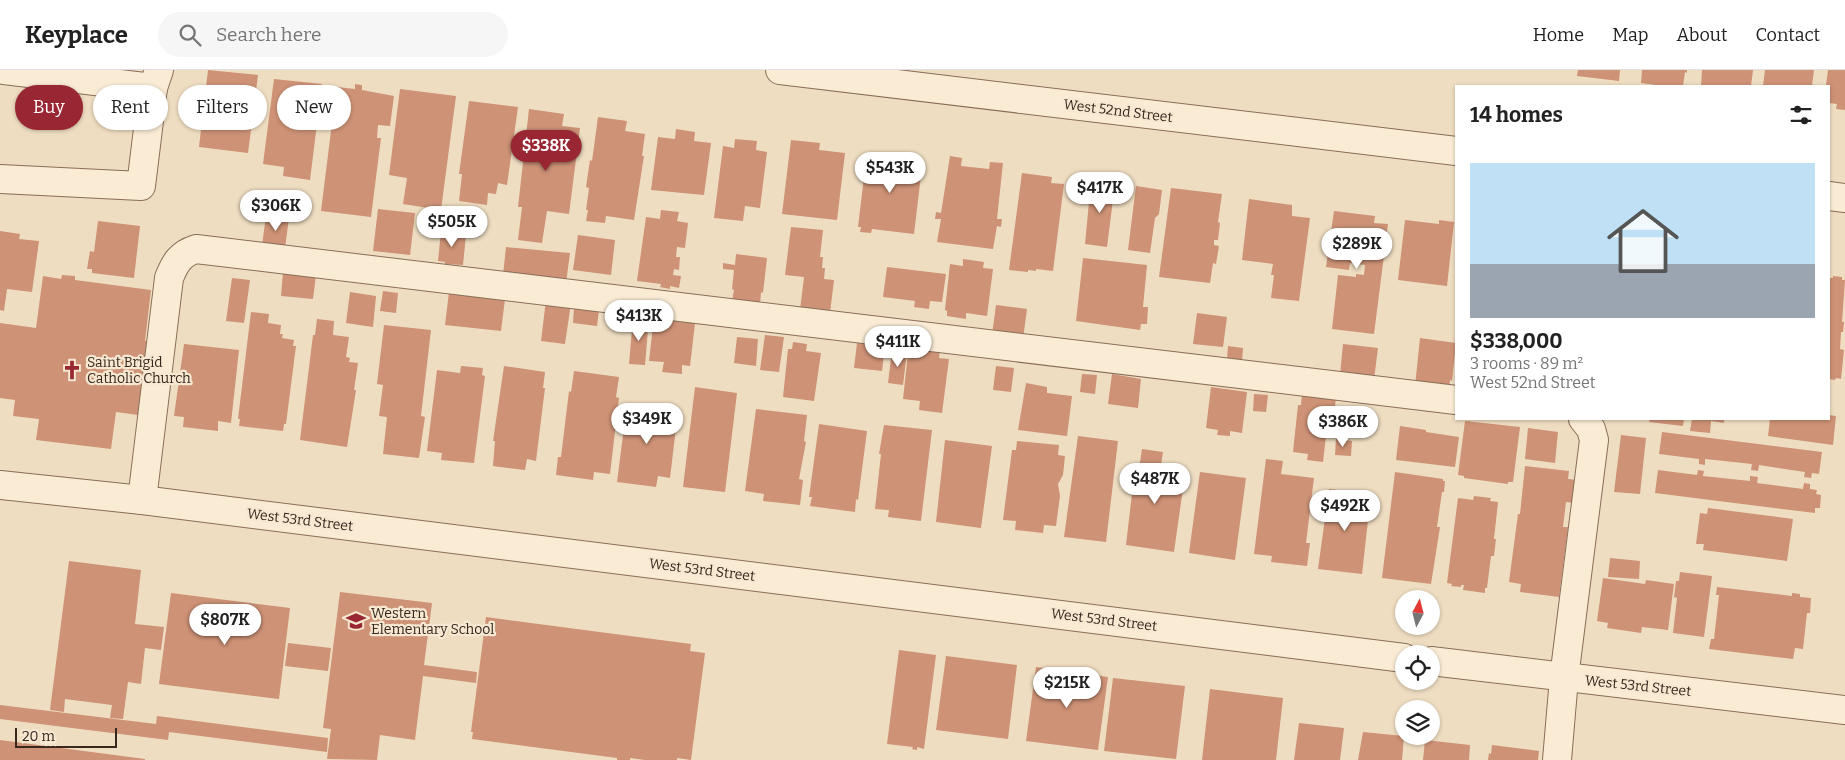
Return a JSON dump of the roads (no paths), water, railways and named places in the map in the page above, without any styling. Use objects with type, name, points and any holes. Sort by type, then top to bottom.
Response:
[{"type":"street","points":[[0,179],[141,186],[156,79],[4,70]]},
{"type":"street","name":"West 52nd Street","points":[[780,70],[1455,152]]},
{"type":"street","points":[[1830,196],[1845,198]]},
{"type":"street","points":[[142,500],[169,278],[176,262],[186,252],[196,249],[1455,400]]},
{"type":"street","points":[[1557,760],[1564,678],[1594,440],[1591,429],[1584,420]]},
{"type":"street","name":"West 53rd Street","points":[[0,485],[142,500],[1395,657]]},
{"type":"street","name":"West 53rd Street","points":[[1440,662],[1845,710]]},
{"type":"place","name":"Saint Brigid Catholic Church","points":[[72,370]]},
{"type":"place","name":"Western Elementary School","points":[[356,621]]}]
